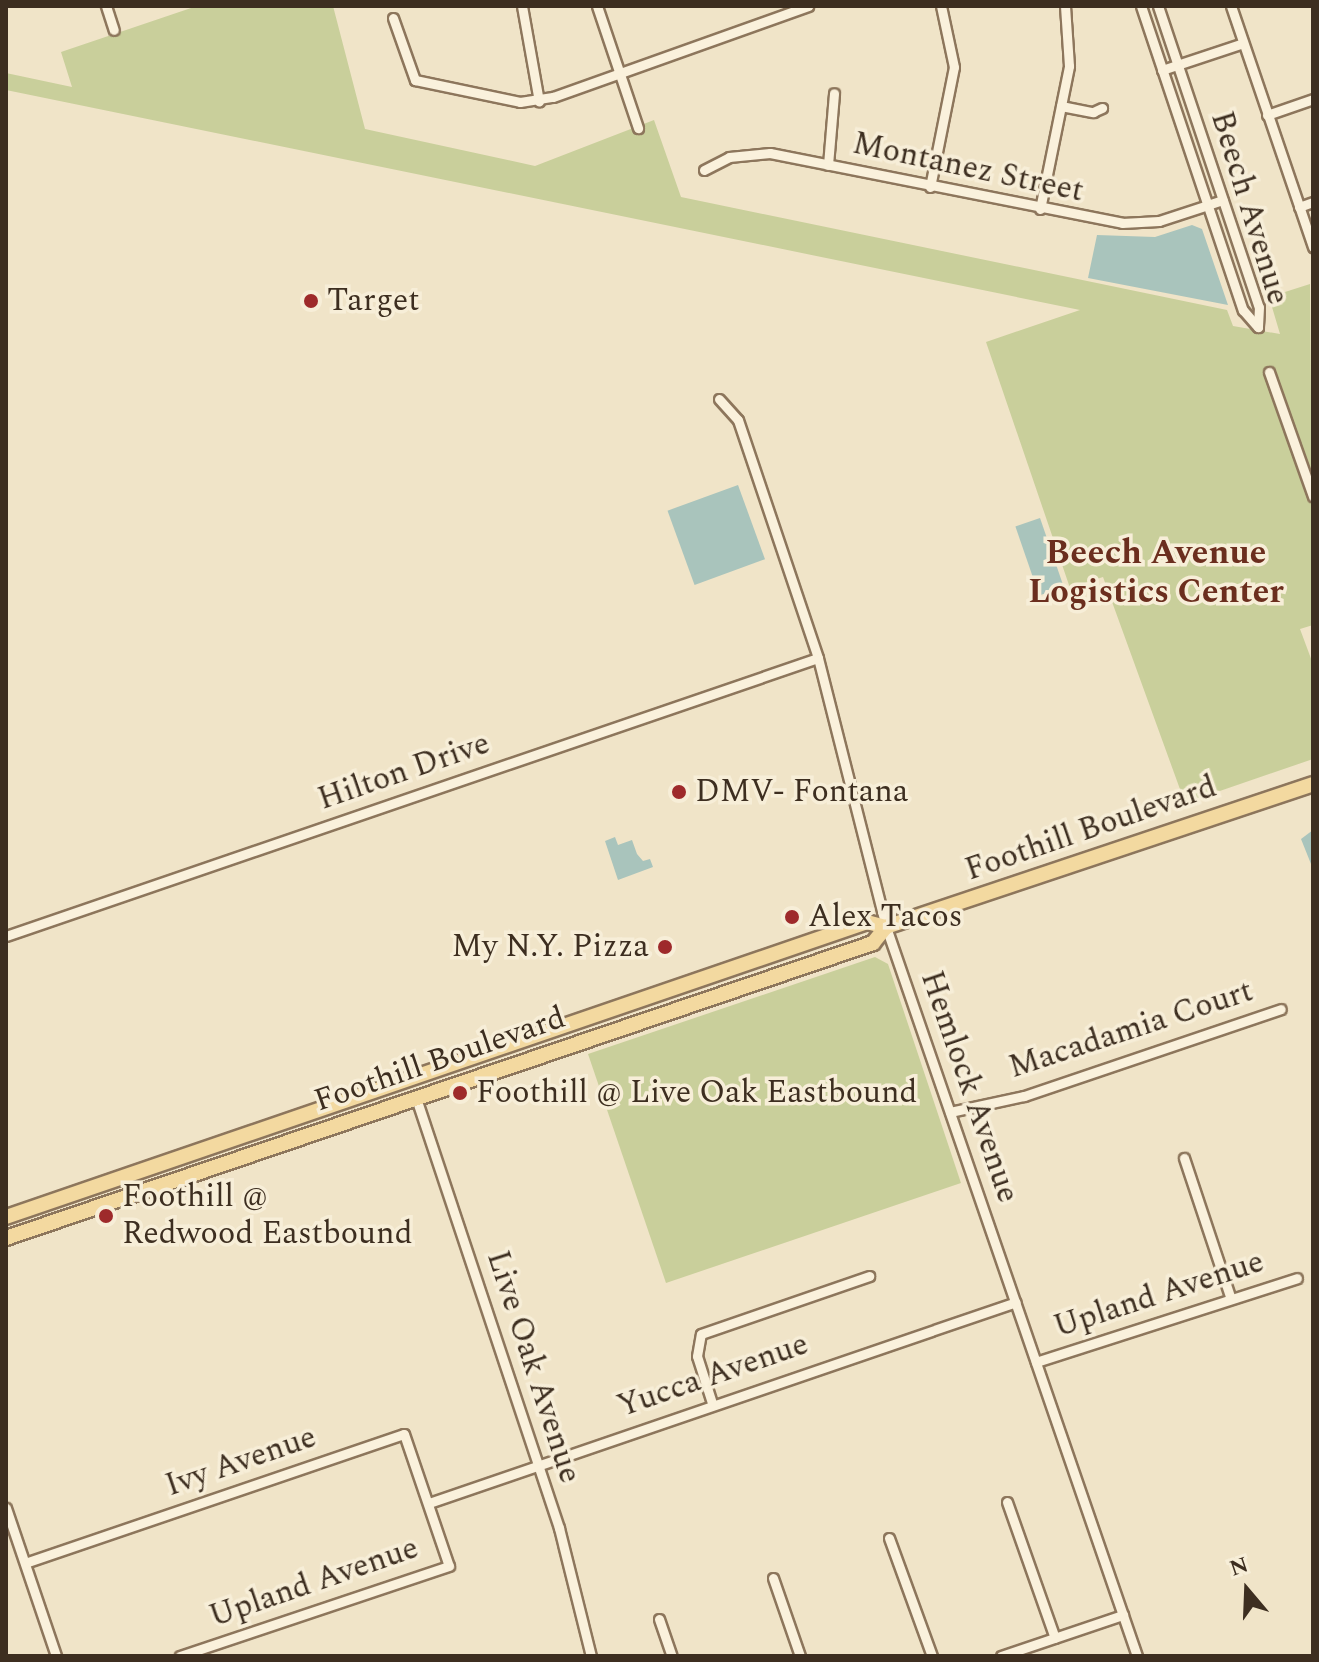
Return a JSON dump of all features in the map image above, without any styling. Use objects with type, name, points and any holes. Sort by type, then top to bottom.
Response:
[{"type":"main road","name":"Foothill Boulevard","points":[[6,1238],[873,943],[886,927],[1313,784]]},
{"type":"main road","name":"Foothill Boulevard","points":[[6,1217],[867,922],[886,927]]},
{"type":"street","points":[[106,6],[114,30]]},
{"type":"street","points":[[522,6],[539,101]]},
{"type":"street","points":[[597,6],[638,128]]},
{"type":"street","points":[[393,18],[415,80],[503,100],[539,101],[808,6]]},
{"type":"street","points":[[930,187],[954,67],[941,6]]},
{"type":"street","points":[[1040,209],[1071,42],[1065,6]]},
{"type":"street","name":"Beech Avenue","points":[[1141,6],[1243,310],[1258,327],[1259,307],[1158,6]]},
{"type":"street","points":[[1231,6],[1313,247]]},
{"type":"street","points":[[1162,70],[1243,43]]},
{"type":"street","points":[[828,165],[834,93]]},
{"type":"street","points":[[1267,115],[1313,99]]},
{"type":"street","points":[[1061,106],[1093,112],[1102,108]]},
{"type":"street","name":"Montanez Street","points":[[704,170],[747,152],[828,165],[1040,209],[1139,223],[1223,200]]},
{"type":"street","points":[[1299,207],[1313,202]]},
{"type":"street","points":[[1269,372],[1313,496]]},
{"type":"street","name":"Hemlock Avenue","points":[[719,399],[738,420],[818,658],[886,927],[1137,1656]]},
{"type":"street","name":"Hilton Drive","points":[[6,936],[818,658]]},
{"type":"street","name":"Macadamia Court","points":[[950,1112],[1024,1096],[1281,1009]]},
{"type":"street","name":"Live Oak Avenue","points":[[416,1098],[559,1528],[591,1656]]},
{"type":"street","points":[[1184,1158],[1230,1296]]},
{"type":"street","points":[[712,1403],[697,1356],[701,1334],[869,1276]]},
{"type":"street","name":"Upland Avenue","points":[[1036,1362],[1230,1296],[1297,1278]]},
{"type":"street","name":"Yucca Avenue","points":[[429,1503],[712,1403],[1016,1302]]},
{"type":"street","name":"Ivy Avenue","points":[[25,1563],[404,1434],[429,1503]]},
{"type":"street","points":[[1007,1502],[1055,1638]]},
{"type":"street","name":"Upland Avenue","points":[[180,1656],[449,1566],[429,1503]]},
{"type":"street","points":[[6,1508],[56,1656]]},
{"type":"street","points":[[889,1538],[932,1656]]},
{"type":"street","points":[[773,1578],[800,1656]]},
{"type":"street","points":[[1001,1656],[1123,1615]]},
{"type":"street","points":[[659,1619],[672,1656]]},
{"type":"green space","points":[[197,6],[333,6],[365,129],[535,166],[654,120],[681,197],[1227,310],[1233,326],[1280,334],[1269,297],[1310,284],[1313,625],[1300,629],[1313,664],[1313,759],[1185,803],[1103,577],[1070,588],[986,342],[1080,310],[6,90],[6,73],[72,87],[61,52]]},
{"type":"green space","points":[[875,957],[888,964],[961,1183],[666,1283],[588,1054]]},
{"type":"water","points":[[1192,225],[1202,229],[1228,305],[1088,278],[1097,235],[1155,237]]},
{"type":"water","points":[[738,485],[765,559],[695,585],[668,511]]},
{"type":"water","points":[[1040,518],[1064,587],[1039,595],[1015,526]]},
{"type":"water","points":[[1313,830],[1313,869],[1301,839]]},
{"type":"water","points":[[615,837],[618,845],[632,840],[637,854],[643,861],[650,859],[653,867],[618,880],[605,841]]},
{"type":"place","name":"Target","points":[[311,301]]},
{"type":"place","name":"DMV- Fontana","points":[[679,792]]},
{"type":"place","name":"Alex Tacos","points":[[792,917]]},
{"type":"place","name":"My N.Y. Pizza","points":[[665,947]]},
{"type":"place","name":"Foothill @ Live Oak Eastbound","points":[[460,1093]]},
{"type":"place","name":"Foothill @ Redwood Eastbound","points":[[106,1216]]},
{"type":"district","name":"Beech Avenue Logistics Center","points":[[1156,572]]}]
